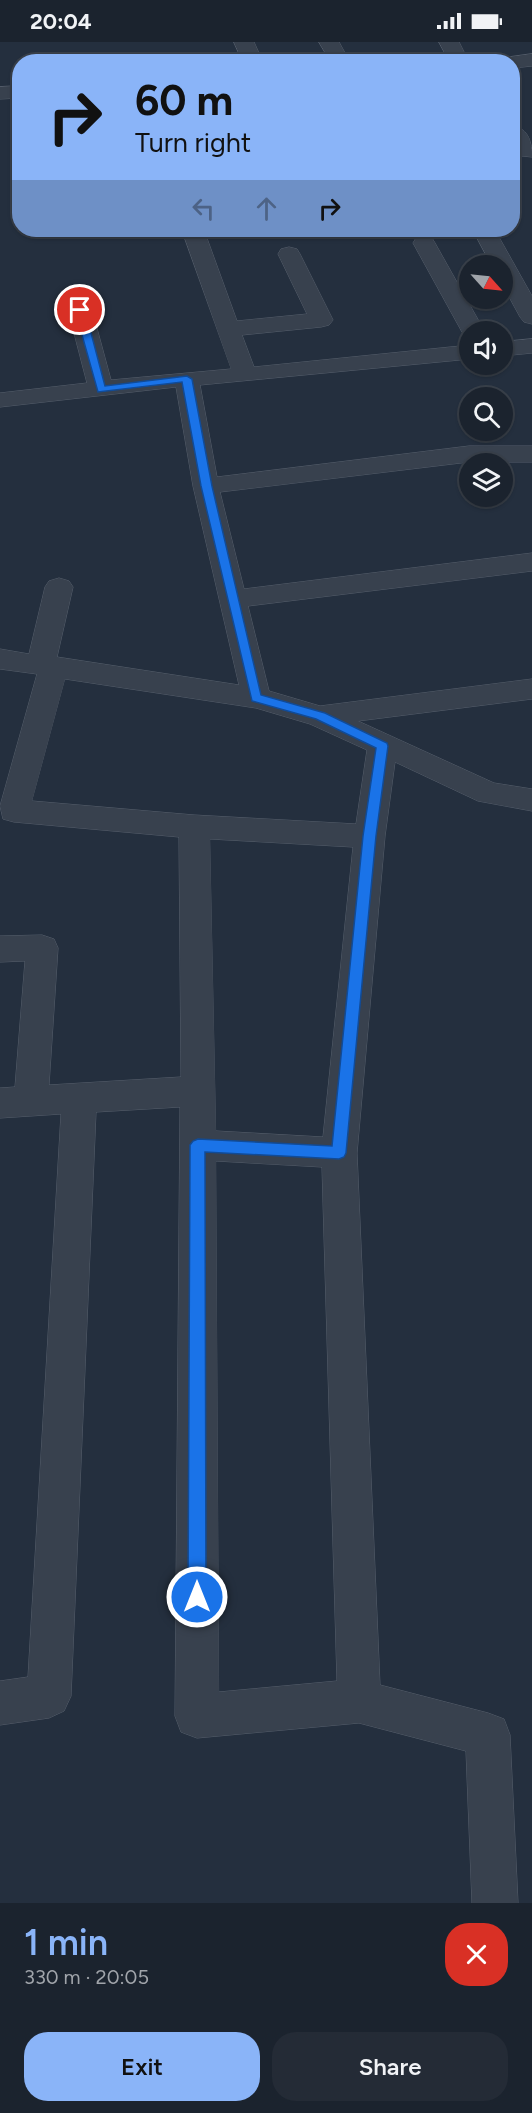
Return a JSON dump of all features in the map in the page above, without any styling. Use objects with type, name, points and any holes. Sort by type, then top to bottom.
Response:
[{"type":"street","points":[[520,140],[529,152]]},
{"type":"street","points":[[196,237],[245,375]]},
{"type":"street","points":[[488,237],[532,317]]},
{"type":"street","points":[[424,243],[468,321]]},
{"type":"street","points":[[229,329],[321,320],[289,254]]},
{"type":"street","points":[[80,310],[101,390]]},
{"type":"street","points":[[513,348],[532,346]]},
{"type":"street","points":[[0,400],[187,379],[459,353]]},
{"type":"street","points":[[187,379],[206,486],[256,698]]},
{"type":"street","points":[[206,486],[469,454],[532,454]]},
{"type":"street","points":[[233,598],[532,562]]},
{"type":"street","points":[[59,586],[48,665],[14,811],[194,826],[370,836]]},
{"type":"street","points":[[0,659],[256,698],[320,716],[489,793],[532,800]]},
{"type":"street","points":[[320,716],[532,689]]},
{"type":"street","points":[[359,1701],[339,1153],[370,836],[382,746]]},
{"type":"street","points":[[194,826],[198,1091],[197,1716],[359,1701],[488,1735],[495,1903]]},
{"type":"street","points":[[0,949],[42,948],[15,1102],[198,1091]]},
{"type":"street","points":[[0,1703],[50,1696],[79,1098]]},
{"type":"street","points":[[198,1145],[339,1153]]},
{"type":"route","points":[[80,310],[101,390],[187,379],[206,486],[256,698],[320,716],[382,746],[370,836],[339,1153],[198,1145],[197,1597]]}]
